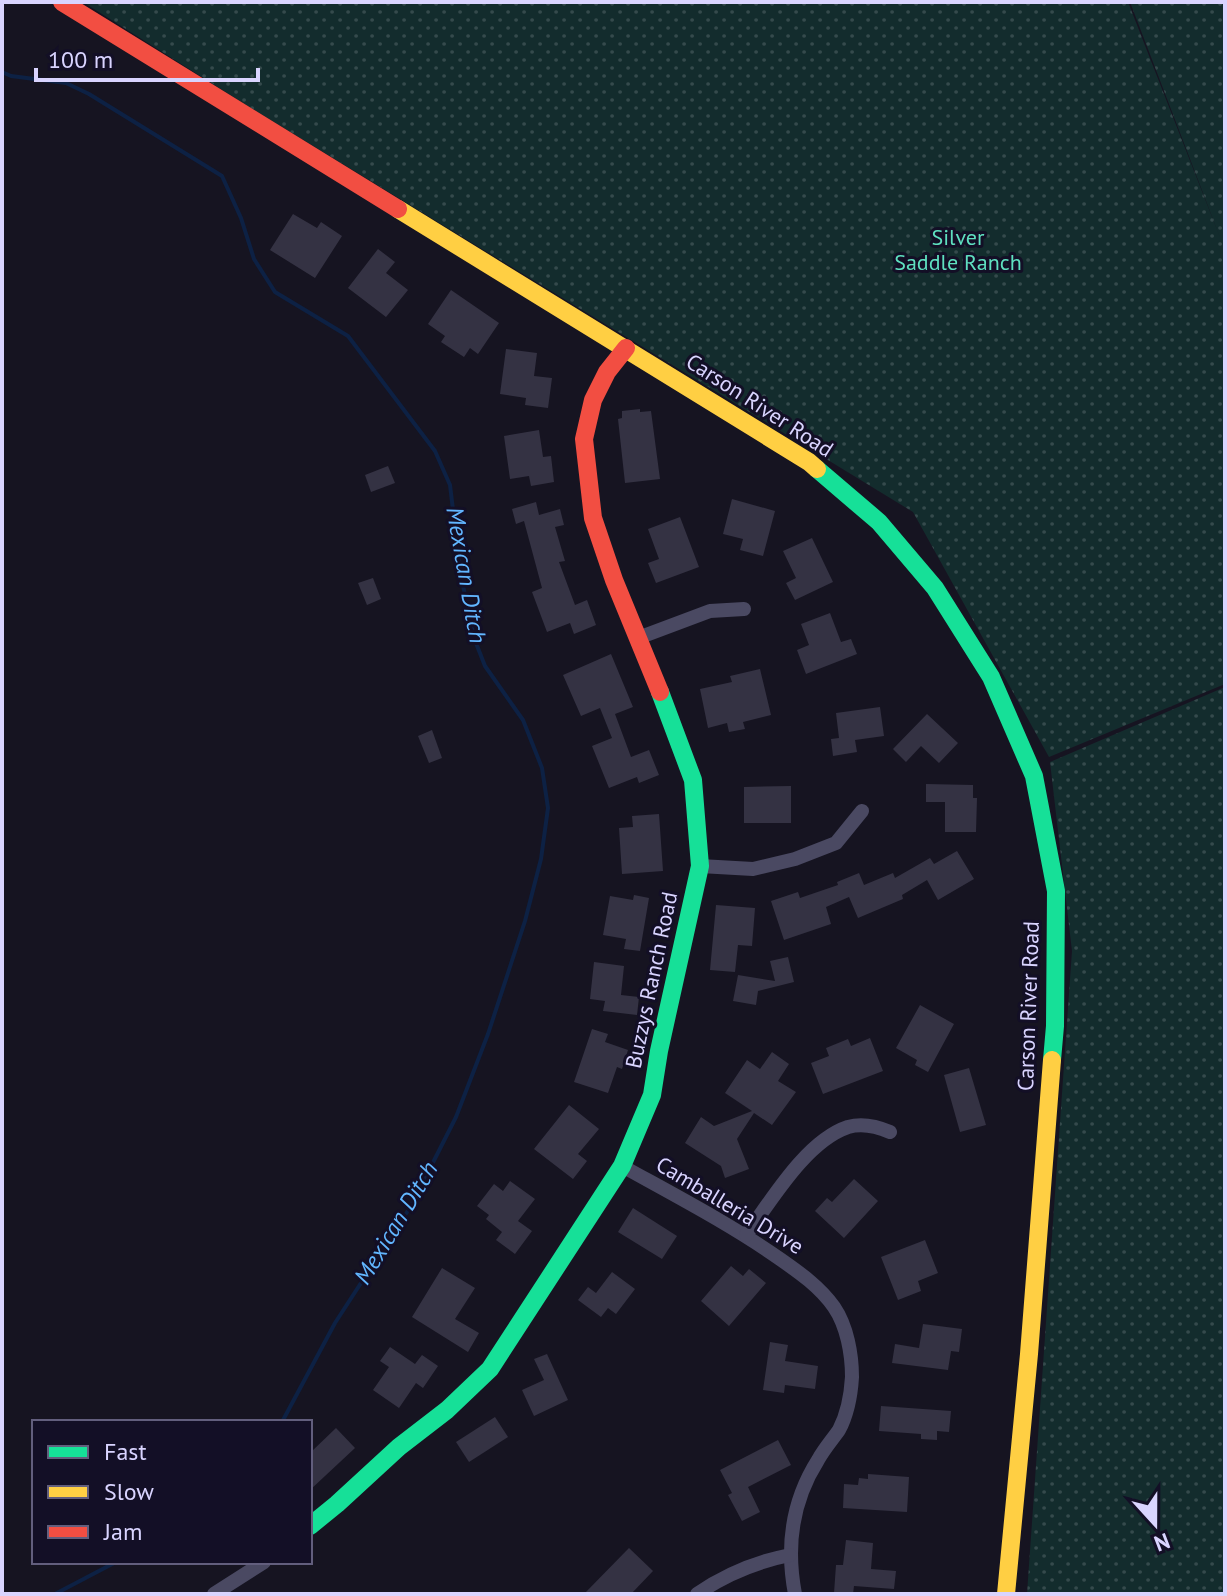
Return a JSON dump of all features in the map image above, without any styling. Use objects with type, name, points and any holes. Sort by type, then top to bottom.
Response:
[{"type":"street","name":"Carson River Road","points":[[62,2],[809,462],[879,522],[935,588],[991,677],[1034,776],[1056,891],[1055,1026],[1006,1594]]},
{"type":"street","name":"Buzzys Ranch Road","points":[[312,1524],[399,1447],[447,1410],[490,1369],[622,1166],[652,1095],[700,866],[693,780],[614,580],[593,518],[584,439],[593,400],[607,372],[626,348]]},
{"type":"street","points":[[638,638],[710,611],[744,609]]},
{"type":"street","points":[[700,866],[753,869],[795,859],[836,843],[862,811]]},
{"type":"street","points":[[746,1235],[802,1159],[818,1145],[848,1127],[863,1125],[890,1132]]},
{"type":"street","name":"Camballeria Drive","points":[[622,1166],[746,1235],[805,1276],[835,1308],[849,1347],[852,1388],[840,1428],[818,1459],[798,1500],[790,1555],[795,1594]]},
{"type":"street","points":[[697,1594],[742,1568],[790,1555]]},
{"type":"street","points":[[214,1594],[261,1564]]},
{"type":"green space","name":"Silver Saddle Ranch","points":[[83,2],[1128,2],[1221,240],[1130,2],[1225,2],[1225,684],[1049,757],[913,512]]},
{"type":"green space","points":[[1225,687],[1225,1594],[1027,1594],[1072,951],[1050,762]]},
{"type":"building","points":[[293,214],[317,228],[321,222],[342,236],[315,278],[270,250]]},
{"type":"building","points":[[378,249],[395,262],[386,273],[408,290],[386,317],[348,288]]},
{"type":"building","points":[[451,290],[499,323],[478,354],[470,348],[464,357],[441,342],[445,336],[428,324]]},
{"type":"building","points":[[506,349],[537,353],[534,376],[552,378],[548,408],[525,405],[526,398],[500,394]]},
{"type":"building","points":[[640,409],[640,412],[651,411],[660,479],[625,483],[618,419],[622,418],[622,411]]},
{"type":"building","points":[[539,430],[543,457],[551,456],[554,482],[531,486],[529,476],[510,479],[504,436]]},
{"type":"building","points":[[388,466],[395,483],[371,492],[365,475]]},
{"type":"building","points":[[732,499],[775,511],[763,556],[740,550],[743,539],[723,534]]},
{"type":"building","points":[[536,502],[539,515],[560,509],[564,525],[555,527],[565,561],[559,562],[575,605],[587,600],[596,625],[574,634],[570,623],[547,632],[532,592],[542,588],[524,521],[516,524],[512,509]]},
{"type":"building","points":[[680,517],[699,567],[656,583],[648,563],[659,559],[648,529]]},
{"type":"building","points":[[812,538],[833,582],[795,600],[786,583],[796,578],[783,551]]},
{"type":"building","points":[[373,578],[381,599],[367,605],[358,583]]},
{"type":"building","points":[[830,613],[841,642],[851,639],[857,654],[806,674],[797,650],[809,645],[801,624]]},
{"type":"building","points":[[611,654],[633,707],[615,714],[631,757],[649,750],[659,775],[639,783],[637,777],[609,788],[592,746],[612,738],[600,708],[581,716],[563,675]]},
{"type":"building","points":[[760,669],[771,715],[743,722],[745,729],[729,732],[727,723],[708,728],[700,689],[732,682],[730,676]]},
{"type":"building","points":[[880,707],[884,736],[855,740],[857,752],[833,756],[831,739],[839,738],[836,713]]},
{"type":"building","points":[[927,714],[958,743],[939,763],[921,746],[906,762],[893,749]]},
{"type":"building","points":[[432,730],[442,758],[429,763],[418,736]]},
{"type":"building","points":[[926,784],[973,785],[973,798],[977,798],[976,832],[945,832],[945,802],[926,802]]},
{"type":"building","points":[[791,786],[791,823],[744,823],[744,787]]},
{"type":"building","points":[[659,814],[663,871],[622,874],[619,828],[633,827],[632,816]]},
{"type":"building","points":[[957,851],[974,879],[938,900],[927,880],[902,895],[903,899],[858,918],[849,897],[826,907],[831,924],[784,940],[771,901],[798,892],[800,898],[838,885],[837,882],[859,873],[864,885],[893,873],[895,878],[930,858],[934,864]]},
{"type":"building","points":[[634,895],[649,898],[640,951],[624,949],[626,939],[603,935],[610,896],[633,900]]},
{"type":"building","points":[[716,905],[755,908],[752,946],[738,945],[735,972],[710,970]]},
{"type":"building","points":[[788,957],[794,982],[758,991],[756,1005],[733,1001],[738,975],[775,981],[770,961]]},
{"type":"building","points":[[594,962],[624,966],[621,995],[639,997],[637,1015],[603,1011],[605,1001],[590,999]]},
{"type":"building","points":[[920,1005],[954,1024],[928,1072],[915,1065],[917,1060],[896,1048]]},
{"type":"building","points":[[592,1029],[608,1034],[605,1042],[628,1050],[622,1069],[617,1067],[608,1093],[574,1082]]},
{"type":"building","points":[[870,1038],[883,1071],[823,1094],[811,1063],[829,1056],[826,1048],[848,1039],[851,1046]]},
{"type":"building","points":[[772,1052],[789,1064],[778,1081],[796,1092],[772,1125],[754,1113],[737,1139],[749,1169],[725,1178],[721,1166],[685,1143],[701,1117],[714,1126],[752,1111],[725,1093],[747,1060],[760,1069]]},
{"type":"building","points":[[969,1068],[986,1125],[960,1132],[944,1075]]},
{"type":"building","points":[[569,1105],[599,1129],[578,1154],[587,1161],[573,1179],[534,1149]]},
{"type":"building","points":[[854,1179],[878,1201],[844,1238],[815,1211],[827,1198],[832,1202]]},
{"type":"building","points":[[510,1181],[535,1199],[518,1221],[532,1231],[515,1254],[496,1240],[502,1232],[486,1219],[489,1215],[477,1206],[494,1184],[503,1191]]},
{"type":"building","points":[[633,1208],[677,1236],[662,1259],[618,1232]]},
{"type":"building","points":[[925,1240],[938,1273],[918,1281],[921,1291],[898,1300],[881,1257]]},
{"type":"building","points":[[731,1266],[743,1276],[749,1269],[766,1283],[729,1326],[701,1301]]},
{"type":"building","points":[[442,1268],[475,1288],[455,1319],[479,1333],[468,1352],[412,1317]]},
{"type":"building","points":[[612,1272],[635,1289],[616,1314],[608,1308],[601,1317],[578,1300],[588,1287],[596,1293]]},
{"type":"building","points":[[923,1324],[962,1329],[959,1352],[951,1351],[948,1370],[892,1363],[895,1344],[919,1348]]},
{"type":"building","points":[[770,1342],[788,1345],[785,1361],[818,1366],[815,1389],[785,1385],[784,1393],[763,1390]]},
{"type":"building","points":[[390,1347],[415,1364],[422,1355],[438,1366],[423,1388],[416,1383],[399,1408],[373,1390],[389,1367],[380,1361]]},
{"type":"building","points":[[547,1354],[568,1400],[534,1416],[522,1390],[544,1380],[534,1359]]},
{"type":"building","points":[[881,1406],[951,1411],[949,1432],[937,1431],[937,1440],[921,1439],[921,1434],[879,1431]]},
{"type":"building","points":[[495,1417],[508,1437],[469,1462],[456,1442]]},
{"type":"building","points":[[336,1428],[355,1448],[312,1488],[312,1451]]},
{"type":"building","points":[[778,1440],[791,1465],[748,1487],[760,1512],[742,1521],[728,1495],[732,1493],[720,1470]]},
{"type":"building","points":[[868,1474],[909,1477],[907,1512],[843,1508],[844,1484],[858,1485],[859,1478],[868,1479]]},
{"type":"building","points":[[846,1540],[873,1543],[871,1569],[896,1571],[894,1589],[854,1586],[853,1594],[834,1593],[836,1565],[843,1565]]},
{"type":"building","points":[[629,1548],[653,1571],[631,1594],[584,1594]]},
{"type":"waterway","name":"Mexican Ditch","points":[[2,72],[11,76],[66,83],[222,176],[241,218],[254,259],[275,292],[348,336],[435,451],[450,485],[461,576],[474,638],[485,666],[523,720],[542,768],[548,808],[541,859],[525,921],[488,1034],[456,1117],[411,1206],[335,1323],[283,1420]]},
{"type":"waterway","name":"Mexican Ditch","points":[[55,1594],[112,1564]]},
{"type":"traffic: fast","points":[[817,469],[879,522],[935,588],[991,677],[1034,776],[1056,891],[1052,1060]]},
{"type":"traffic: fast","points":[[312,1524],[399,1447],[447,1410],[490,1369],[622,1166],[652,1095],[700,866],[693,780],[660,692]]},
{"type":"traffic: slow","points":[[398,209],[817,469]]},
{"type":"traffic: slow","points":[[1006,1594],[1052,1060]]},
{"type":"traffic: jam","points":[[62,2],[398,209]]},
{"type":"traffic: jam","points":[[626,348],[607,372],[593,400],[584,439],[593,518],[614,580],[660,692]]}]
